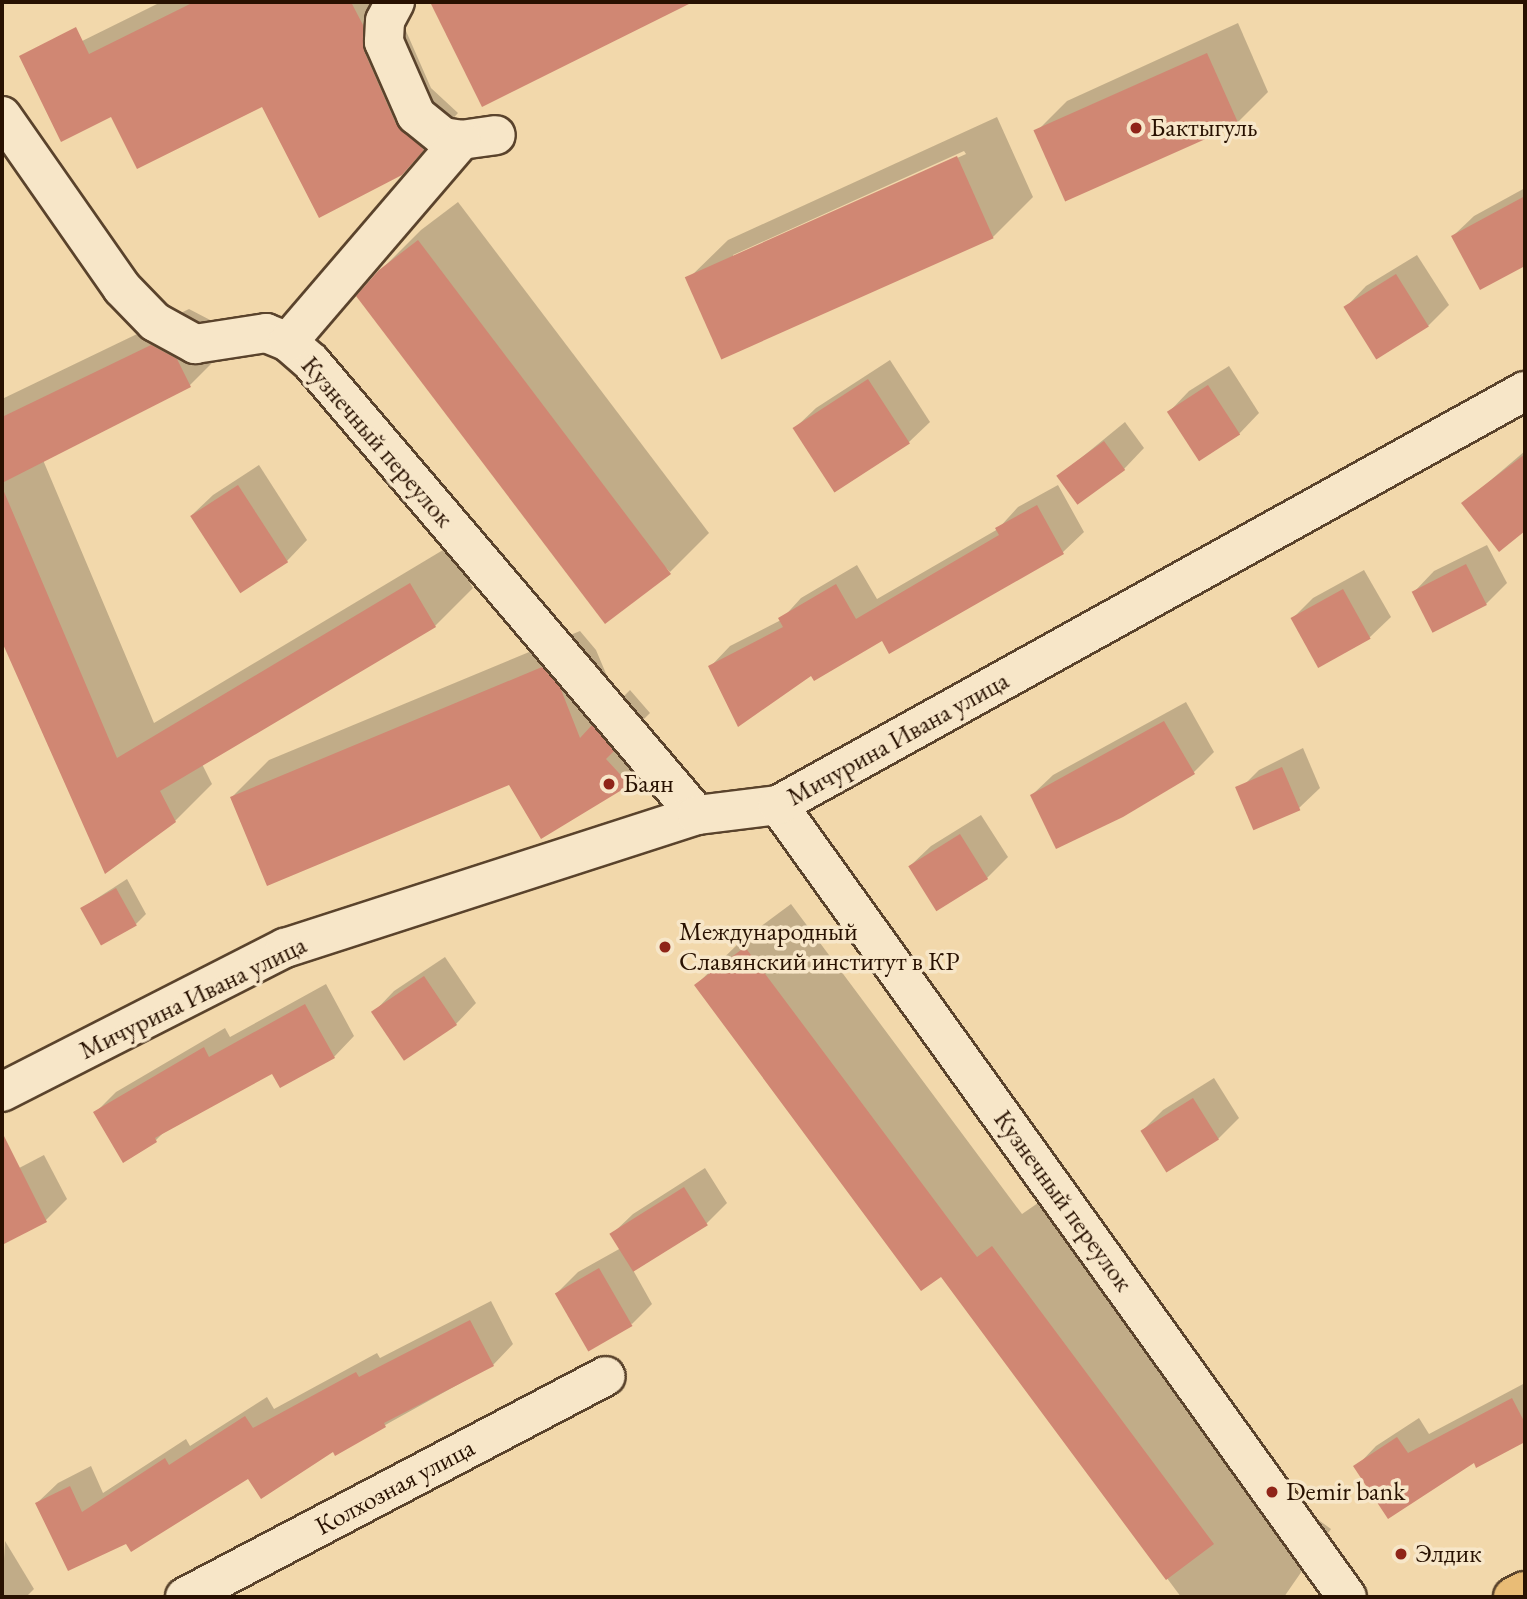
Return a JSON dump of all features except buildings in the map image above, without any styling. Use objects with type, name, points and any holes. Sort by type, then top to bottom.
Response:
[{"type":"main road","points":[[1513,1597],[1525,1591]]},
{"type":"street","points":[[288,342],[478,137],[443,137],[416,115],[384,42],[384,21],[395,2]]},
{"type":"street","name":"Кузнечный переулок","points":[[2,116],[122,288],[155,322],[195,344],[265,333],[288,342],[311,362],[697,815]]},
{"type":"street","name":"Мичурина Ивана улица","points":[[2,1092],[285,948],[697,815],[778,805],[1525,391]]},
{"type":"street","name":"Кузнечный переулок","points":[[778,805],[1347,1597]]},
{"type":"street","name":"Колхозная улица","points":[[185,1597],[606,1376]]},
{"type":"place","name":"Бактыгуль","points":[[1136,128]]},
{"type":"place","name":"Баян","points":[[609,784]]},
{"type":"place","name":"Международный Славянский институт в КР","points":[[665,947]]},
{"type":"place","name":"Demir bank","points":[[1272,1492]]},
{"type":"place","name":"Элдик","points":[[1401,1554]]}]
